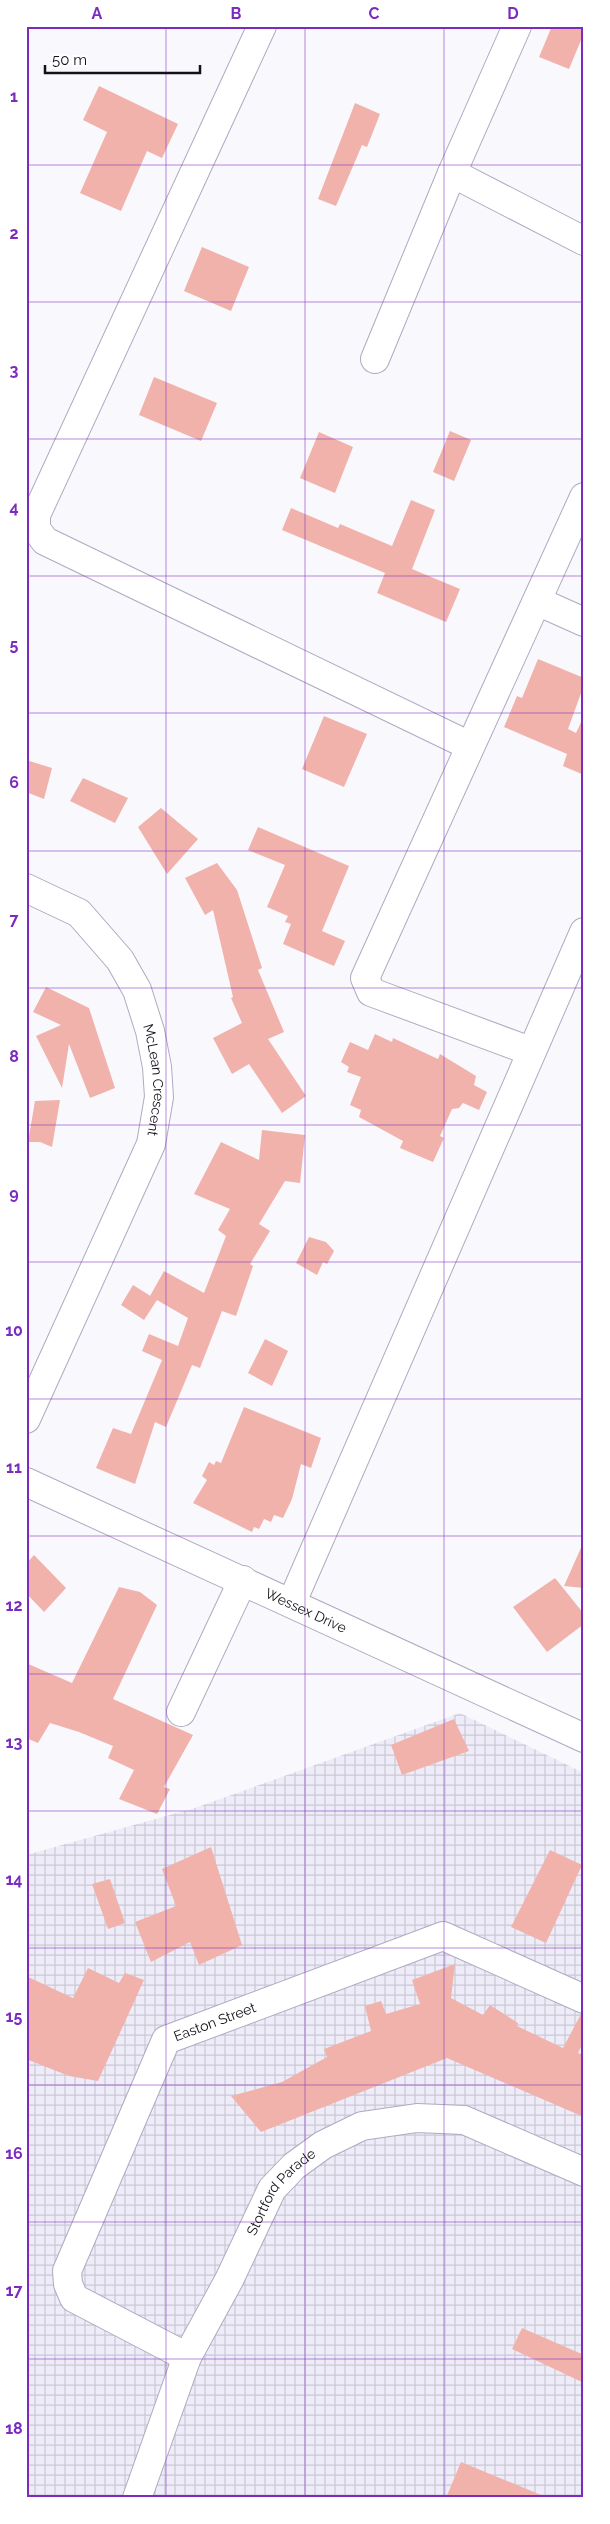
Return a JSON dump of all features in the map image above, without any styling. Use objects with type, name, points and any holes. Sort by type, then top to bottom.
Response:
[{"type":"street","points":[[262,26],[36,516],[36,528],[46,542],[470,746]]},
{"type":"street","points":[[375,360],[452,173],[518,26]]},
{"type":"street","points":[[452,173],[584,241]]},
{"type":"street","points":[[530,1052],[371,992],[365,978],[584,497]]},
{"type":"street","points":[[537,601],[584,622]]},
{"type":"street","name":"McLean Crescent","points":[[26,888],[79,913],[120,960],[137,990],[150,1031],[157,1067],[159,1097],[151,1144],[26,1419]]},
{"type":"street","points":[[292,1602],[530,1052],[584,932]]},
{"type":"street","name":"Wessex Drive","points":[[26,1482],[292,1602],[584,1738]]},
{"type":"street","points":[[180,1712],[243,1580]]},
{"type":"street","name":"Easton Street","points":[[187,2357],[74,2298],[67,2277],[67,2271],[166,2040],[435,1937],[443,1936],[584,1999]]},
{"type":"street","name":"Stortford Parade","points":[[137,2498],[187,2357],[229,2280],[272,2189],[294,2166],[323,2145],[362,2126],[417,2118],[464,2120],[584,2172]]},
{"type":"shaded area","points":[[460,1713],[584,1773],[584,2498],[26,2498],[26,1855],[195,1808]]},
{"type":"building","points":[[552,26],[584,26],[584,33],[569,69],[539,57]]},
{"type":"building","points":[[99,86],[178,124],[162,158],[147,151],[121,211],[80,193],[107,132],[83,120]]},
{"type":"building","points":[[355,103],[380,114],[367,147],[362,145],[336,206],[318,199]]},
{"type":"building","points":[[202,247],[249,267],[231,311],[184,291]]},
{"type":"building","points":[[154,377],[217,403],[201,441],[139,415]]},
{"type":"building","points":[[450,431],[471,440],[454,481],[433,472]]},
{"type":"building","points":[[319,432],[353,447],[335,493],[300,478]]},
{"type":"building","points":[[411,500],[435,510],[412,569],[460,589],[446,622],[377,593],[385,573],[282,530],[291,508],[338,528],[340,524],[392,546]]},
{"type":"building","points":[[538,659],[584,678],[584,685],[568,729],[576,733],[584,716],[584,775],[563,766],[567,754],[504,727],[517,696],[522,698]]},
{"type":"building","points":[[324,716],[367,734],[344,787],[302,769]]},
{"type":"building","points":[[26,760],[52,768],[44,799],[26,792]]},
{"type":"building","points":[[83,778],[128,798],[115,823],[70,801]]},
{"type":"building","points":[[161,808],[198,839],[167,874],[138,827]]},
{"type":"building","points":[[258,827],[349,866],[322,931],[345,941],[334,966],[283,944],[291,924],[285,922],[288,916],[267,907],[285,865],[248,850]]},
{"type":"building","points":[[217,863],[237,890],[262,968],[258,970],[284,1032],[268,1039],[306,1096],[282,1113],[249,1064],[232,1074],[213,1038],[242,1023],[231,998],[233,997],[213,910],[205,915],[185,878]]},
{"type":"building","points":[[46,987],[89,1008],[115,1088],[90,1098],[69,1044],[62,1088],[36,1036],[61,1025],[33,1012]]},
{"type":"building","points":[[375,1034],[392,1042],[393,1038],[438,1059],[440,1054],[476,1076],[474,1085],[487,1092],[479,1110],[463,1103],[459,1108],[452,1109],[440,1136],[444,1138],[433,1162],[400,1148],[403,1141],[359,1117],[361,1110],[350,1105],[361,1077],[347,1072],[349,1067],[341,1062],[350,1042],[368,1050]]},
{"type":"building","points":[[60,1100],[52,1147],[40,1142],[28,1142],[35,1101]]},
{"type":"building","points":[[262,1130],[305,1135],[300,1183],[285,1181],[259,1224],[270,1231],[250,1264],[253,1266],[236,1316],[222,1311],[200,1368],[192,1365],[166,1427],[155,1422],[135,1484],[96,1468],[113,1428],[131,1434],[162,1360],[142,1351],[149,1334],[178,1346],[188,1318],[150,1296],[164,1271],[204,1293],[226,1236],[218,1230],[230,1209],[194,1194],[221,1142],[259,1160]]},
{"type":"building","points":[[309,1237],[326,1242],[334,1251],[327,1264],[323,1262],[317,1275],[296,1263]]},
{"type":"building","points":[[133,1285],[157,1300],[144,1320],[121,1305]]},
{"type":"building","points":[[265,1339],[288,1351],[272,1386],[248,1373]]},
{"type":"building","points":[[244,1407],[321,1438],[311,1468],[301,1464],[292,1499],[283,1518],[274,1515],[271,1522],[264,1519],[259,1529],[254,1527],[252,1532],[193,1503],[207,1480],[202,1476],[209,1462],[214,1465],[216,1461],[221,1463]]},
{"type":"building","points":[[584,1541],[584,1588],[564,1586]]},
{"type":"building","points":[[34,1555],[66,1588],[44,1612],[26,1593],[26,1564]]},
{"type":"building","points":[[555,1578],[584,1614],[584,1624],[547,1652],[513,1607]]},
{"type":"building","points":[[119,1587],[140,1592],[157,1605],[113,1699],[193,1735],[164,1787],[170,1789],[157,1814],[119,1799],[134,1770],[108,1758],[113,1746],[50,1723],[38,1743],[26,1738],[26,1663],[72,1683]]},
{"type":"building","points":[[454,1719],[469,1751],[402,1775],[391,1745]]},
{"type":"building","points":[[211,1847],[242,1945],[199,1965],[190,1942],[151,1962],[135,1922],[176,1906],[162,1869]]},
{"type":"building","points":[[550,1850],[582,1865],[546,1943],[511,1927]]},
{"type":"building","points":[[110,1879],[125,1923],[108,1929],[92,1884]]},
{"type":"building","points":[[455,1964],[451,1998],[483,2015],[490,2005],[518,2023],[517,2026],[563,2048],[581,2014],[584,2014],[584,2041],[578,2053],[584,2055],[584,2117],[447,2058],[261,2132],[231,2096],[282,2082],[327,2057],[324,2049],[371,2031],[365,2006],[381,2001],[386,2014],[420,2004],[412,1980]]},
{"type":"building","points":[[88,1968],[119,1983],[125,1973],[144,1980],[98,2081],[69,2076],[26,2059],[26,1976],[73,1998]]},
{"type":"building","points":[[522,2328],[584,2355],[584,2383],[512,2349]]},
{"type":"building","points":[[461,2462],[546,2497],[546,2498],[446,2498]]}]
